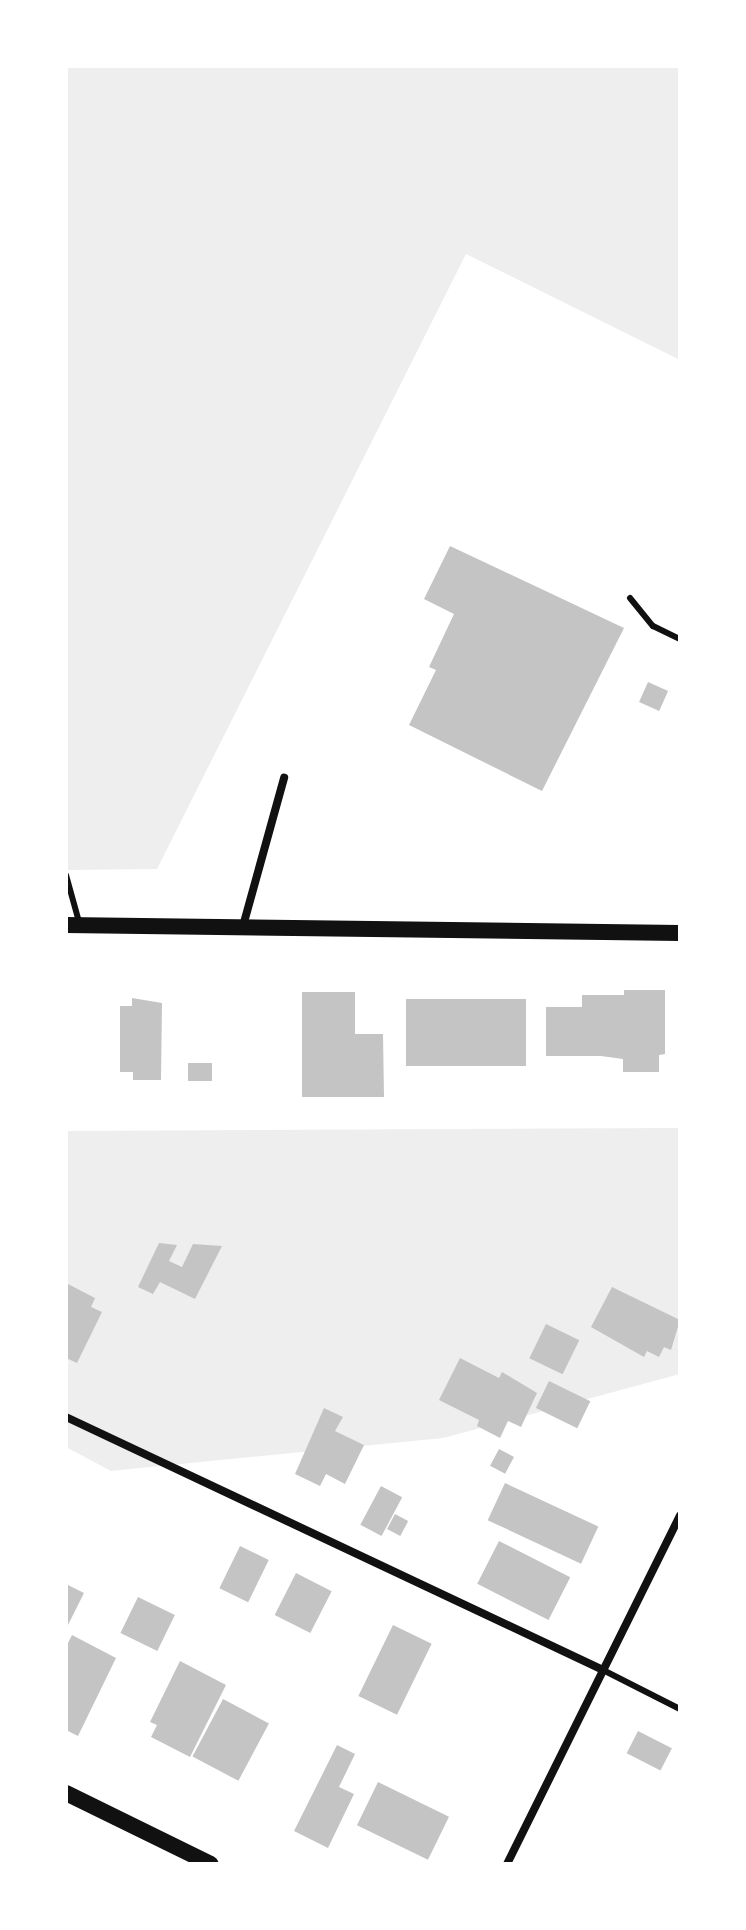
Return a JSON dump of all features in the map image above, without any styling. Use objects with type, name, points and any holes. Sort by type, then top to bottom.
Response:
[{"type":"main road","points":[[73,925],[680,933]]},
{"type":"main road","points":[[66,1793],[211,1864]]},
{"type":"street","points":[[243,926],[284,778]]},
{"type":"street","points":[[66,1417],[601,1669]]},
{"type":"street","points":[[507,1864],[601,1669],[680,1516]]},
{"type":"lane","points":[[630,598],[653,626],[680,639]]},
{"type":"lane","points":[[66,868],[73,925]]},
{"type":"lane","points":[[601,1669],[680,1709]]},
{"type":"shaded area","points":[[66,66],[680,66],[680,360],[466,254],[157,869],[66,870]]},
{"type":"shaded area","points":[[680,1128],[680,1374],[443,1438],[111,1471],[66,1447],[66,1131]]},
{"type":"building","points":[[450,546],[624,628],[542,791],[409,725],[436,670],[429,667],[454,614],[424,599]]},
{"type":"building","points":[[648,682],[668,691],[659,711],[639,702]]},
{"type":"building","points":[[624,990],[665,990],[665,1054],[659,1055],[659,1072],[623,1072],[623,1059],[546,1056],[546,1007],[582,1007],[582,995],[624,995]]},
{"type":"building","points":[[302,992],[355,992],[355,1034],[383,1034],[384,1097],[302,1097]]},
{"type":"building","points":[[132,998],[162,1003],[161,1080],[133,1080],[133,1072],[120,1072],[120,1006],[132,1006]]},
{"type":"building","points":[[406,999],[526,999],[526,1066],[406,1066]]},
{"type":"building","points":[[188,1063],[212,1063],[212,1081],[188,1081]]},
{"type":"building","points":[[159,1243],[177,1245],[169,1261],[182,1267],[193,1244],[222,1246],[195,1299],[160,1282],[153,1294],[138,1287]]},
{"type":"building","points":[[66,1283],[95,1298],[91,1307],[102,1312],[77,1363],[66,1358]]},
{"type":"building","points":[[612,1287],[680,1320],[671,1350],[664,1347],[659,1357],[647,1351],[644,1357],[591,1327]]},
{"type":"building","points":[[546,1324],[579,1340],[563,1374],[529,1358]]},
{"type":"building","points":[[460,1358],[499,1378],[502,1372],[537,1393],[521,1427],[508,1421],[500,1438],[477,1426],[479,1420],[439,1400]]},
{"type":"building","points":[[549,1381],[590,1401],[577,1428],[536,1408]]},
{"type":"building","points":[[324,1408],[343,1417],[335,1431],[364,1445],[345,1484],[326,1474],[320,1486],[295,1474]]},
{"type":"building","points":[[499,1449],[514,1457],[505,1474],[490,1466]]},
{"type":"building","points":[[505,1483],[598,1527],[581,1564],[488,1520]]},
{"type":"building","points":[[381,1486],[402,1497],[382,1536],[360,1525]]},
{"type":"building","points":[[395,1514],[408,1521],[400,1536],[387,1529]]},
{"type":"building","points":[[499,1541],[570,1577],[548,1620],[477,1584]]},
{"type":"building","points":[[240,1546],[269,1560],[248,1602],[219,1588]]},
{"type":"building","points":[[296,1573],[332,1591],[310,1633],[275,1615]]},
{"type":"building","points":[[66,1584],[84,1593],[66,1629]]},
{"type":"building","points":[[138,1597],[175,1615],[157,1651],[120,1633]]},
{"type":"building","points":[[393,1625],[432,1644],[397,1715],[358,1696]]},
{"type":"building","points":[[72,1635],[116,1658],[78,1736],[66,1730],[66,1647]]},
{"type":"building","points":[[180,1661],[226,1685],[190,1757],[151,1737],[157,1725],[150,1722]]},
{"type":"building","points":[[223,1699],[269,1723],[238,1781],[192,1756]]},
{"type":"building","points":[[638,1731],[672,1748],[661,1771],[627,1753]]},
{"type":"building","points":[[337,1745],[355,1754],[339,1787],[354,1794],[328,1848],[294,1831]]},
{"type":"building","points":[[378,1782],[449,1817],[428,1860],[357,1825]]}]
